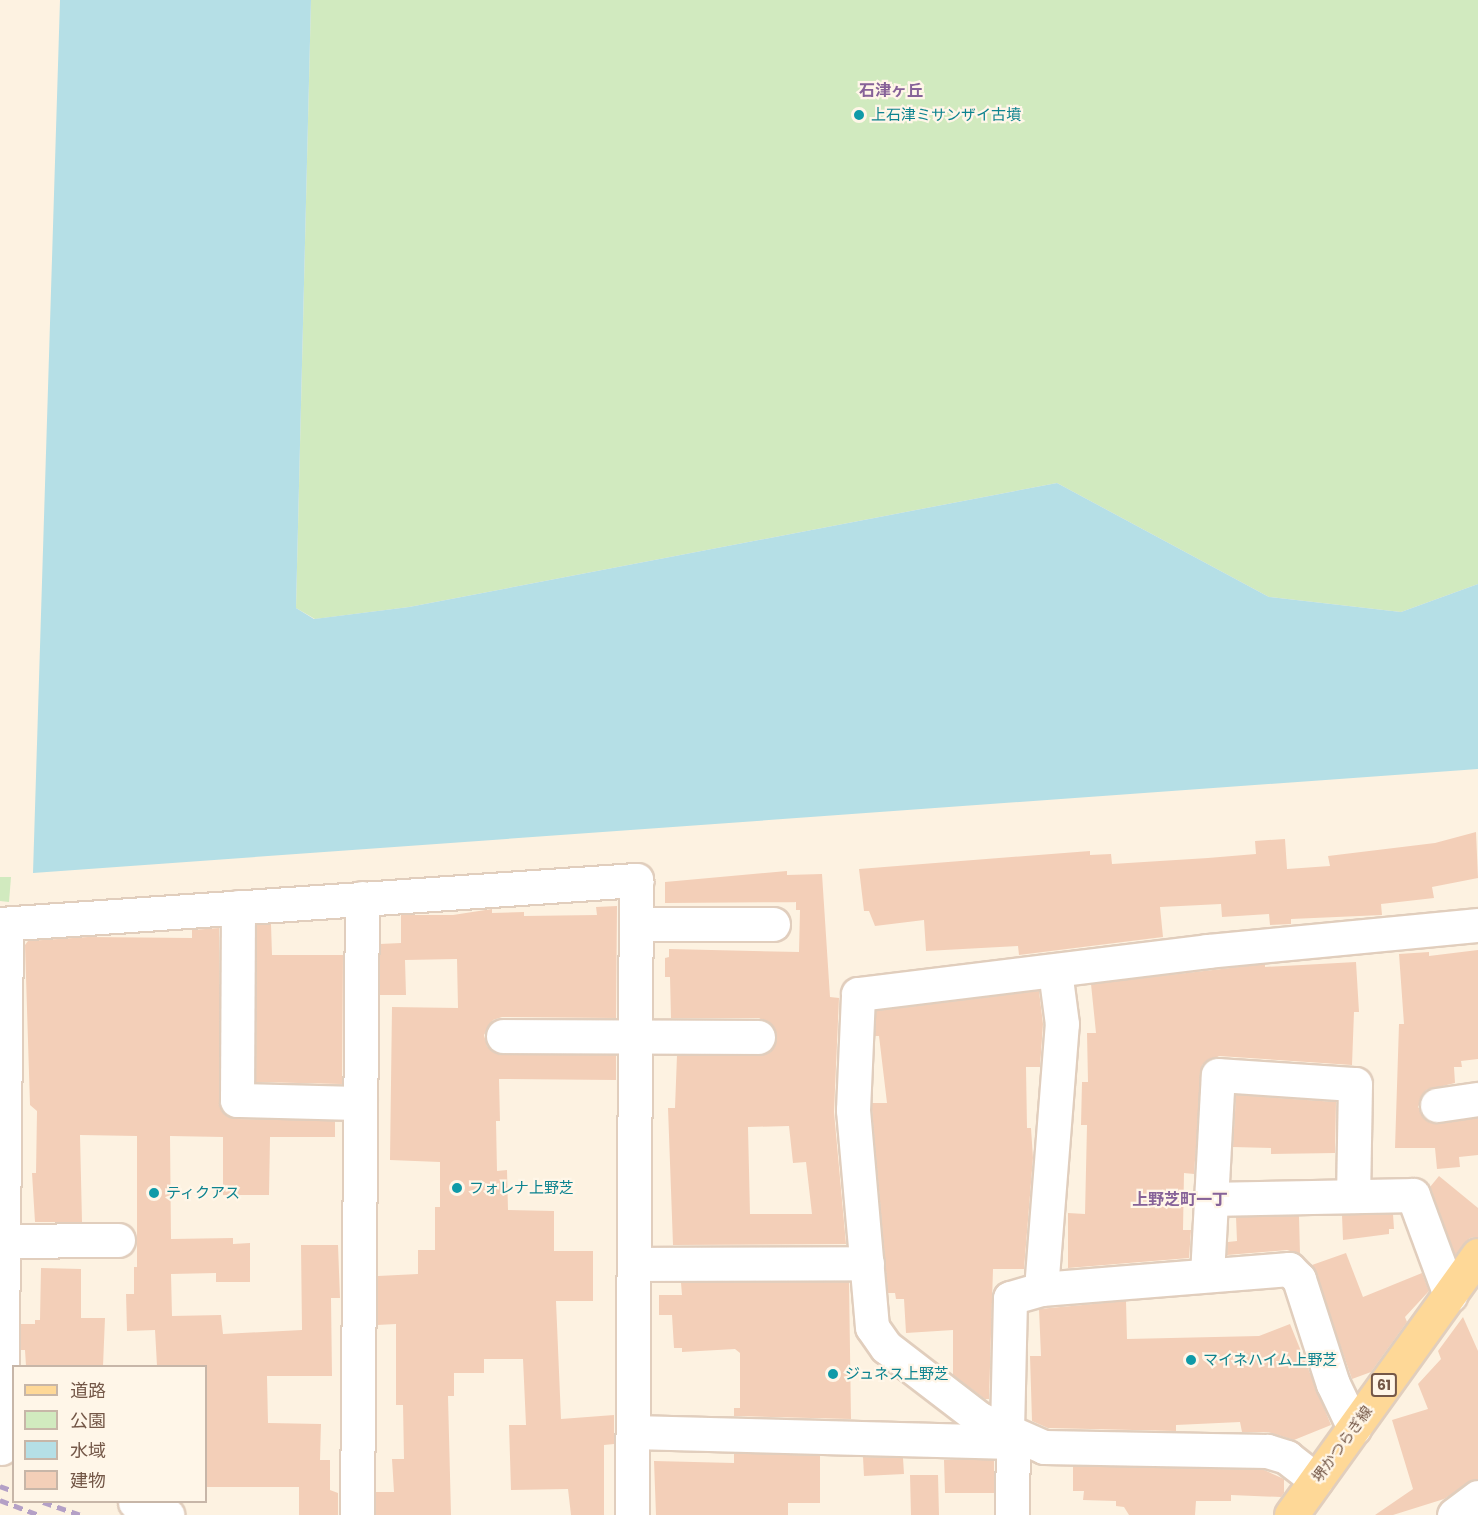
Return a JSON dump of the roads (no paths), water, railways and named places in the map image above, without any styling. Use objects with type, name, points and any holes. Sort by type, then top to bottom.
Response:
[{"type":"main road","name":"堺かつらぎ線","points":[[1291,1515],[1478,1256]]},
{"type":"street","points":[[5,1450],[1,1241],[3,924],[636,880],[632,1515]]},
{"type":"street","points":[[357,1515],[362,898]]},
{"type":"street","points":[[238,907],[237,1100],[360,1103]]},
{"type":"street","points":[[636,924],[773,924]]},
{"type":"street","points":[[1316,1480],[1287,1457],[1267,1451],[1070,1450],[1044,1447],[1011,1435],[980,1419],[943,1395],[885,1347],[872,1327],[853,1110],[858,994],[1207,951],[1478,925]]},
{"type":"street","points":[[1041,1289],[1062,1024],[1055,970]]},
{"type":"street","points":[[503,1036],[758,1037]]},
{"type":"street","points":[[1207,1275],[1218,1075],[1354,1084],[1353,1195]]},
{"type":"street","points":[[1437,1105],[1478,1099]]},
{"type":"street","points":[[1212,1199],[1413,1195],[1450,1295]]},
{"type":"street","points":[[1,1241],[118,1240]]},
{"type":"street","points":[[634,1264],[867,1263]]},
{"type":"street","points":[[1012,1515],[1010,1298],[1041,1289],[1289,1269],[1299,1279],[1333,1384],[1354,1428]]},
{"type":"street","points":[[633,1432],[1011,1435]]},
{"type":"street","points":[[1454,1515],[1478,1497]]},
{"type":"street","points":[[138,1503],[168,1515]]},
{"type":"water","points":[[60,0],[311,0],[296,608],[314,619],[409,607],[1057,483],[1269,597],[1401,612],[1478,584],[1478,769],[33,873]]},
{"type":"railway","points":[[0,1486],[12,1490]]},
{"type":"railway","points":[[0,1500],[39,1515]]},
{"type":"railway","points":[[46,1503],[80,1515]]},
{"type":"place","name":"上石津ミサンザイ古墳","points":[[859,115]]},
{"type":"place","name":"フォレナ上野芝","points":[[457,1188]]},
{"type":"place","name":"ティクアス","points":[[154,1193]]},
{"type":"place","name":"マイネハイム上野芝","points":[[1191,1360]]},
{"type":"place","name":"ジュネス上野芝","points":[[833,1374]]},
{"type":"district","name":"石津ヶ丘","points":[[891,91]]},
{"type":"district","name":"上野芝町一丁","points":[[1180,1200]]}]
